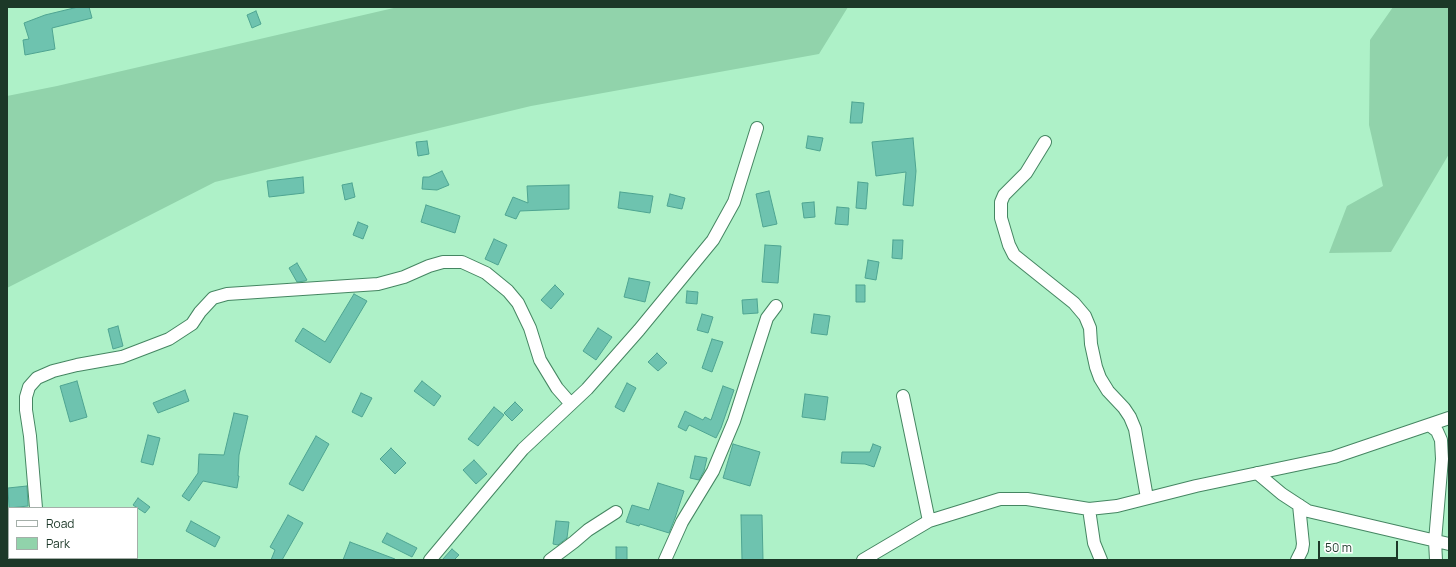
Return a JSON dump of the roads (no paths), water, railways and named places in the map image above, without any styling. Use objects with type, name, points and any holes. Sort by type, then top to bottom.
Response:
[{"type":"street","points":[[430,560],[524,449],[587,389],[639,330],[713,240],[734,202],[757,128]]},
{"type":"street","points":[[1045,142],[1026,173],[1004,196],[1001,202],[1001,218],[1009,245],[1014,255],[1074,303],[1085,316],[1090,328],[1091,344],[1100,378],[1108,391],[1124,408],[1135,429],[1147,498]]},
{"type":"street","points":[[36,507],[26,397],[29,387],[37,378],[53,371],[77,364],[122,357],[169,339],[192,324],[200,312],[213,298],[227,294],[378,284],[404,277],[443,262],[462,262],[486,273],[508,290],[518,303],[530,328],[540,360],[557,388],[571,404]]},
{"type":"street","points":[[665,560],[682,522],[713,471],[734,421],[767,318],[776,306]]},
{"type":"street","points":[[903,396],[929,522]]},
{"type":"street","points":[[863,560],[929,522],[1000,499],[1027,499],[1089,509],[1116,506],[1257,473],[1334,457],[1449,418]]},
{"type":"street","points":[[1429,425],[1437,432],[1441,440],[1442,459],[1435,541],[1436,560]]},
{"type":"street","points":[[1257,473],[1282,494],[1308,510],[1449,544]]},
{"type":"street","points":[[1297,560],[1303,544],[1299,505]]},
{"type":"street","points":[[1089,509],[1094,543],[1101,560]]},
{"type":"street","points":[[550,560],[588,530],[616,512]]}]
